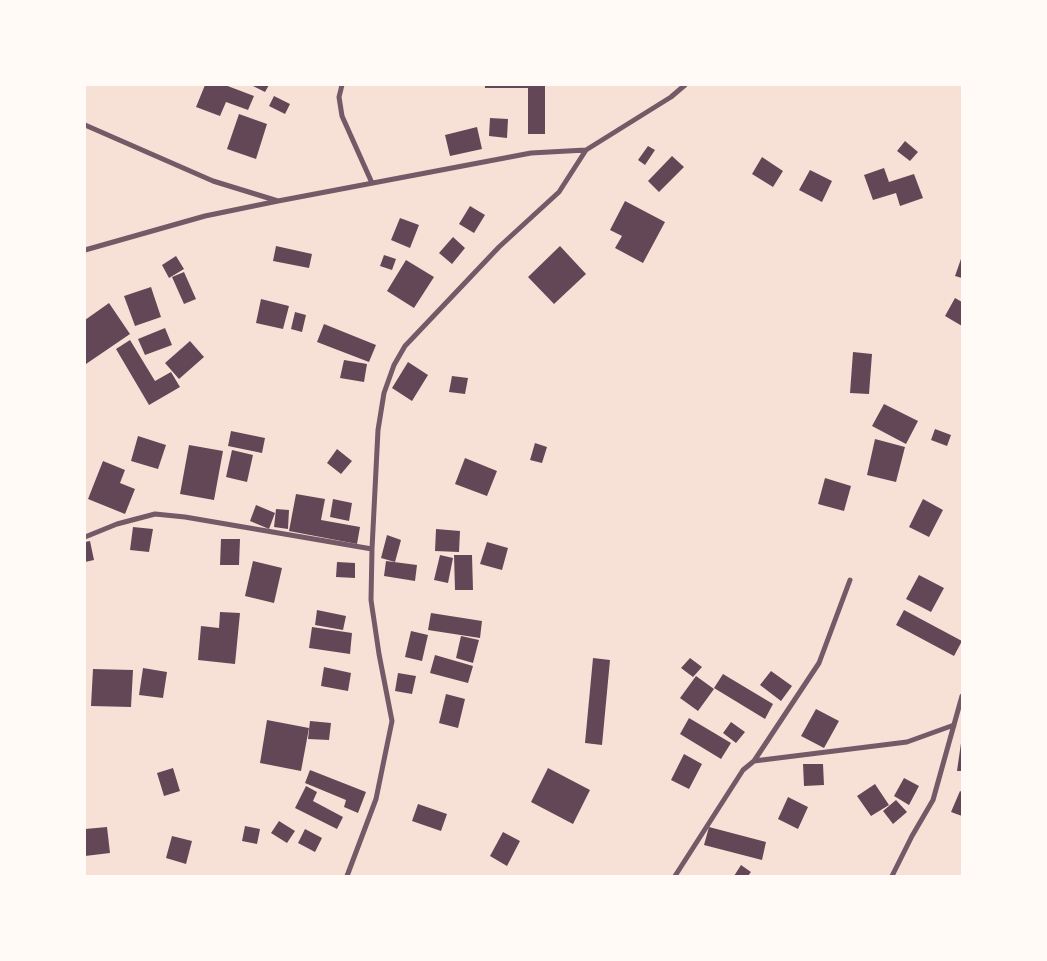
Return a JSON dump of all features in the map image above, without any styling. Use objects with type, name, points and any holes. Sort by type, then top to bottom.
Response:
[{"type":"street","points":[[342,85],[339,97],[342,116],[372,183]]},
{"type":"street","points":[[347,876],[376,799],[392,721],[371,600],[378,430],[384,393],[394,365],[405,346],[486,261],[559,192],[586,150],[671,97],[684,85]]},
{"type":"street","points":[[85,125],[213,181],[278,201]]},
{"type":"street","points":[[85,250],[205,216],[278,201],[531,153],[586,150]]},
{"type":"street","points":[[85,537],[117,524],[155,514],[185,517],[372,549]]},
{"type":"street","points":[[675,876],[742,770],[754,761],[819,663],[850,580]]},
{"type":"street","points":[[892,876],[933,800],[962,696]]},
{"type":"street","points":[[754,761],[907,742],[954,725]]},
{"type":"building","points":[[205,85],[225,85],[254,96],[248,110],[226,102],[220,116],[196,107]]},
{"type":"building","points":[[251,85],[269,85],[265,92]]},
{"type":"building","points":[[485,85],[545,85],[545,134],[528,134],[528,88],[485,88]]},
{"type":"building","points":[[274,96],[290,104],[285,114],[269,106]]},
{"type":"building","points":[[239,114],[267,124],[256,159],[227,149]]},
{"type":"building","points":[[490,118],[508,119],[507,138],[489,136]]},
{"type":"building","points":[[477,127],[482,149],[450,156],[445,135]]},
{"type":"building","points":[[905,141],[918,152],[910,161],[897,151]]},
{"type":"building","points":[[648,146],[655,150],[645,165],[638,160]]},
{"type":"building","points":[[672,156],[684,167],[659,192],[648,181]]},
{"type":"building","points":[[762,157],[783,171],[773,187],[752,174]]},
{"type":"building","points":[[884,168],[889,182],[914,174],[923,198],[900,206],[896,193],[873,200],[864,175]]},
{"type":"building","points":[[810,170],[832,181],[822,202],[799,190]]},
{"type":"building","points":[[625,201],[665,222],[643,263],[615,248],[622,236],[610,230]]},
{"type":"building","points":[[470,206],[485,215],[474,233],[459,224]]},
{"type":"building","points":[[400,218],[419,225],[410,248],[391,240]]},
{"type":"building","points":[[453,237],[465,248],[452,264],[439,253]]},
{"type":"building","points":[[276,246],[312,254],[309,268],[273,261]]},
{"type":"building","points":[[560,246],[586,274],[554,304],[528,277]]},
{"type":"building","points":[[384,255],[396,259],[392,270],[380,266]]},
{"type":"building","points":[[176,256],[184,269],[169,278],[162,265]]},
{"type":"building","points":[[962,256],[962,278],[955,276]]},
{"type":"building","points":[[406,260],[434,277],[414,308],[387,291]]},
{"type":"building","points":[[184,272],[196,299],[184,304],[172,277]]},
{"type":"building","points":[[151,287],[161,317],[135,326],[124,296]]},
{"type":"building","points":[[955,298],[962,302],[962,326],[945,316]]},
{"type":"building","points":[[261,299],[289,306],[283,329],[256,323]]},
{"type":"building","points":[[109,303],[130,334],[86,364],[85,320]]},
{"type":"building","points":[[295,312],[306,315],[302,332],[291,329]]},
{"type":"building","points":[[324,324],[376,345],[369,362],[317,342]]},
{"type":"building","points":[[165,328],[172,345],[145,355],[138,339]]},
{"type":"building","points":[[130,340],[155,381],[171,372],[180,387],[149,405],[116,349]]},
{"type":"building","points":[[190,341],[204,357],[179,379],[165,363]]},
{"type":"building","points":[[853,352],[872,354],[869,394],[850,393]]},
{"type":"building","points":[[344,360],[367,364],[364,382],[340,378]]},
{"type":"building","points":[[408,362],[428,375],[412,401],[392,388]]},
{"type":"building","points":[[452,376],[468,378],[465,394],[449,392]]},
{"type":"building","points":[[884,404],[918,421],[906,444],[872,426]]},
{"type":"building","points":[[935,429],[951,435],[947,446],[931,440]]},
{"type":"building","points":[[231,431],[265,438],[262,453],[228,446]]},
{"type":"building","points":[[138,436],[166,445],[158,469],[131,461]]},
{"type":"building","points":[[875,439],[905,447],[896,482],[867,475]]},
{"type":"building","points":[[535,443],[547,447],[542,463],[530,460]]},
{"type":"building","points":[[189,445],[223,451],[214,500],[180,494]]},
{"type":"building","points":[[337,449],[352,461],[341,474],[327,463]]},
{"type":"building","points":[[232,450],[253,455],[247,482],[226,477]]},
{"type":"building","points":[[465,458],[497,471],[487,496],[455,484]]},
{"type":"building","points":[[103,461],[125,470],[120,483],[135,489],[125,514],[88,499]]},
{"type":"building","points":[[825,478],[851,486],[844,511],[818,504]]},
{"type":"building","points":[[296,494],[325,499],[321,520],[360,527],[357,544],[289,531]]},
{"type":"building","points":[[333,499],[352,503],[349,521],[330,517]]},
{"type":"building","points":[[923,499],[943,510],[929,537],[909,527]]},
{"type":"building","points":[[256,505],[275,513],[269,529],[250,521]]},
{"type":"building","points":[[276,509],[289,510],[288,529],[274,527]]},
{"type":"building","points":[[133,527],[153,529],[149,552],[130,550]]},
{"type":"building","points":[[436,529],[460,531],[459,552],[435,551]]},
{"type":"building","points":[[387,535],[401,540],[395,562],[381,558]]},
{"type":"building","points":[[221,539],[240,539],[239,565],[220,565]]},
{"type":"building","points":[[90,541],[94,560],[85,562],[85,542]]},
{"type":"building","points":[[487,542],[508,548],[502,570],[480,564]]},
{"type":"building","points":[[440,555],[453,558],[448,583],[434,580]]},
{"type":"building","points":[[454,555],[472,555],[473,590],[455,590]]},
{"type":"building","points":[[253,561],[282,568],[274,603],[245,596]]},
{"type":"building","points":[[386,561],[417,565],[415,581],[384,576]]},
{"type":"building","points":[[337,562],[355,563],[355,578],[336,577]]},
{"type":"building","points":[[919,575],[944,588],[931,612],[906,599]]},
{"type":"building","points":[[317,610],[346,616],[343,630],[315,625]]},
{"type":"building","points":[[904,610],[962,641],[954,656],[896,625]]},
{"type":"building","points":[[220,612],[240,613],[235,664],[198,660],[201,626],[219,628]]},
{"type":"building","points":[[431,613],[482,621],[480,638],[428,630]]},
{"type":"building","points":[[312,627],[352,633],[350,654],[309,648]]},
{"type":"building","points":[[411,631],[428,635],[422,661],[405,657]]},
{"type":"building","points":[[461,636],[479,640],[473,663],[456,658]]},
{"type":"building","points":[[435,655],[473,666],[468,683],[430,673]]},
{"type":"building","points":[[593,658],[610,660],[602,745],[585,743]]},
{"type":"building","points":[[690,658],[702,667],[693,677],[681,668]]},
{"type":"building","points":[[324,667],[351,673],[348,691],[321,686]]},
{"type":"building","points":[[143,668],[167,672],[163,698],[139,695]]},
{"type":"building","points":[[93,669],[133,670],[131,707],[91,706]]},
{"type":"building","points":[[771,671],[792,686],[781,701],[760,685]]},
{"type":"building","points":[[398,673],[416,676],[412,694],[395,691]]},
{"type":"building","points":[[723,674],[773,704],[765,719],[714,688]]},
{"type":"building","points":[[696,676],[714,689],[698,711],[680,698]]},
{"type":"building","points":[[446,694],[465,699],[458,728],[439,723]]},
{"type":"building","points":[[816,709],[839,721],[824,748],[801,736]]},
{"type":"building","points":[[689,718],[731,743],[721,759],[680,734]]},
{"type":"building","points":[[267,720],[309,728],[301,771],[260,763]]},
{"type":"building","points":[[310,721],[331,723],[329,740],[308,739]]},
{"type":"building","points":[[731,722],[745,732],[736,743],[723,733]]},
{"type":"building","points":[[961,743],[962,771],[957,771]]},
{"type":"building","points":[[684,754],[702,764],[689,789],[671,780]]},
{"type":"building","points":[[803,764],[823,764],[824,785],[804,786]]},
{"type":"building","points":[[173,768],[180,791],[164,796],[157,773]]},
{"type":"building","points":[[548,768],[590,790],[573,824],[531,802]]},
{"type":"building","points":[[310,770],[366,792],[358,813],[344,807],[346,800],[305,783]]},
{"type":"building","points":[[904,778],[919,786],[909,805],[894,796]]},
{"type":"building","points":[[875,784],[889,805],[871,816],[857,796]]},
{"type":"building","points":[[306,786],[317,792],[313,801],[343,817],[337,829],[295,808]]},
{"type":"building","points":[[960,791],[962,792],[962,816],[951,812]]},
{"type":"building","points":[[788,797],[808,807],[798,829],[778,819]]},
{"type":"building","points":[[896,800],[907,812],[893,824],[883,811]]},
{"type":"building","points":[[418,804],[447,814],[441,831],[412,821]]},
{"type":"building","points":[[279,821],[295,831],[287,843],[271,833]]},
{"type":"building","points":[[245,826],[260,829],[257,844],[242,841]]},
{"type":"building","points":[[107,827],[110,853],[85,856],[85,829]]},
{"type":"building","points":[[709,827],[766,842],[762,860],[704,845]]},
{"type":"building","points":[[305,829],[322,838],[315,852],[298,843]]},
{"type":"building","points":[[503,832],[520,841],[507,866],[490,856]]},
{"type":"building","points":[[172,836],[192,841],[186,864],[166,858]]},
{"type":"building","points":[[741,865],[751,872],[748,876],[734,876]]}]
